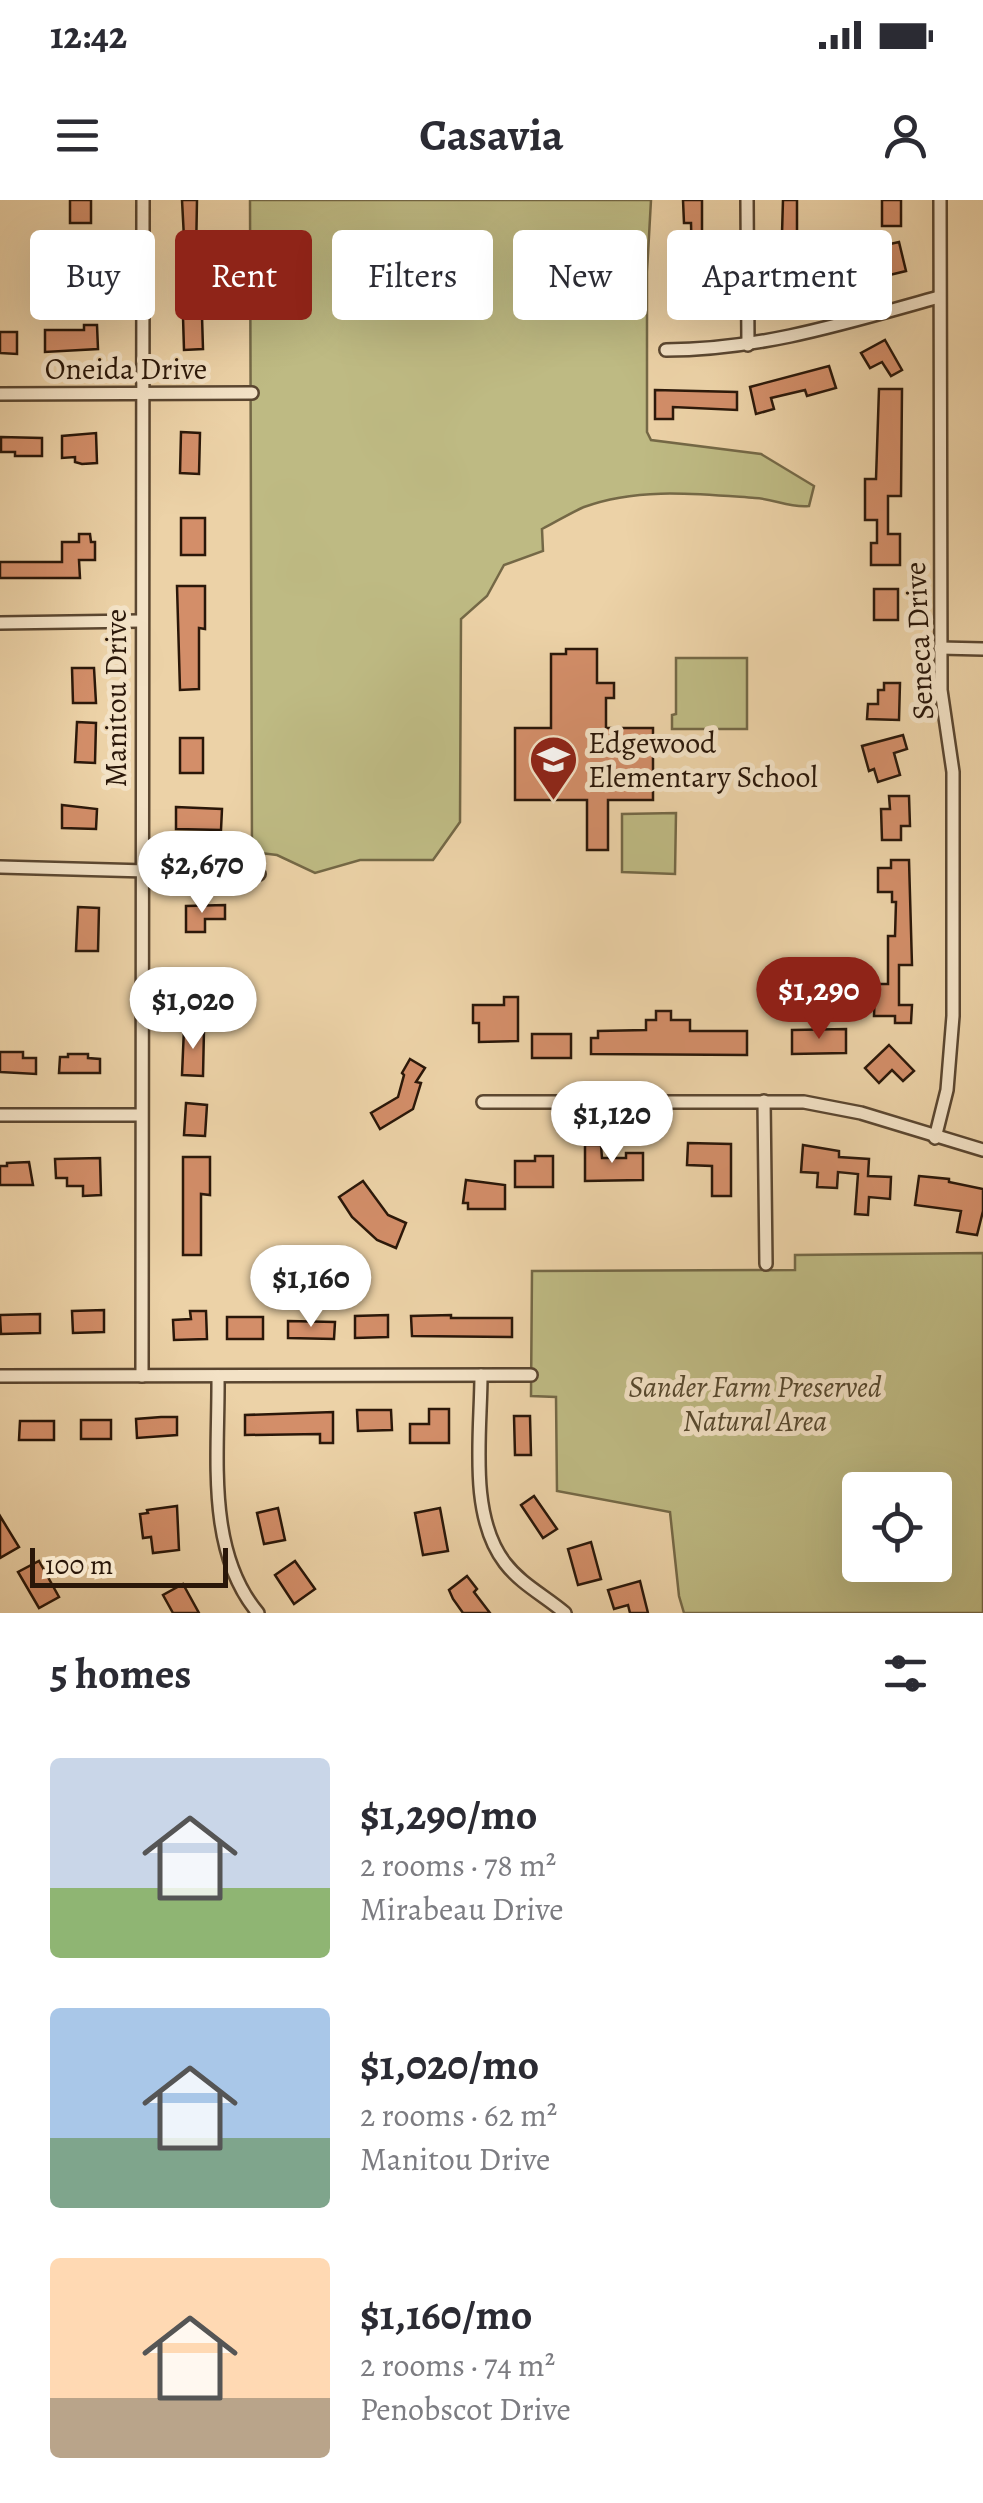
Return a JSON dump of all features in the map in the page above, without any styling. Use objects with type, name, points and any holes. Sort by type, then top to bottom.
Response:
[{"type":"street","name":"Manitou Drive","points":[[142,1376],[143,200]]},
{"type":"street","points":[[747,200],[748,345]]},
{"type":"street","name":"Seneca Drive","points":[[935,1138],[947,1090],[953,1016],[953,772],[941,690],[940,648],[940,200]]},
{"type":"street","points":[[666,350],[716,350],[748,345],[940,297]]},
{"type":"street","name":"Oneida Drive","points":[[0,394],[252,393]]},
{"type":"street","points":[[0,623],[140,622]]},
{"type":"street","points":[[940,648],[983,649]]},
{"type":"street","points":[[0,867],[258,874]]},
{"type":"street","points":[[764,1101],[766,1264]]},
{"type":"street","points":[[483,1102],[824,1104],[983,1150]]},
{"type":"street","points":[[0,1115],[140,1114]]},
{"type":"street","points":[[481,1374],[481,1506],[486,1530],[506,1565],[564,1613]]},
{"type":"street","points":[[0,1376],[531,1374]]},
{"type":"street","points":[[218,1376],[221,1524],[236,1578],[258,1613]]},
{"type":"green space","points":[[250,200],[651,200],[647,272],[647,230],[513,230],[513,320],[647,320],[647,432],[651,440],[761,454],[814,486],[809,506],[691,494],[647,494],[605,501],[584,507],[542,529],[543,551],[504,565],[487,596],[461,619],[460,822],[433,860],[360,860],[315,873],[277,855],[252,852],[250,320],[312,320],[312,230],[250,230]]},
{"type":"green space","points":[[676,658],[747,658],[747,729],[672,729],[672,715],[676,714]]},
{"type":"green space","points":[[676,813],[675,874],[622,872],[622,814]]},
{"type":"green space","name":"Sander Farm Preserved Natural Area","points":[[983,1253],[983,1613],[684,1613],[670,1512],[557,1491],[556,1397],[531,1396],[532,1271],[795,1270],[795,1255]]},
{"type":"building","points":[[70,200],[91,200],[91,223],[70,223]]},
{"type":"building","points":[[182,200],[197,200],[196,230],[184,230]]},
{"type":"building","points":[[683,200],[702,200],[702,230],[691,230],[691,223],[684,223]]},
{"type":"building","points":[[783,200],[797,200],[797,230],[782,230]]},
{"type":"building","points":[[882,200],[901,200],[901,226],[882,226]]},
{"type":"building","points":[[899,242],[906,271],[892,274],[892,244]]},
{"type":"building","points":[[183,320],[202,320],[203,349],[184,350]]},
{"type":"building","points":[[84,325],[97,325],[98,349],[45,352],[45,330],[84,330]]},
{"type":"building","points":[[0,332],[17,332],[17,354],[0,353]]},
{"type":"building","points":[[885,340],[902,370],[891,376],[882,362],[870,368],[861,353]]},
{"type":"building","points":[[829,366],[836,388],[807,396],[805,390],[771,398],[774,409],[756,414],[750,387]]},
{"type":"building","points":[[879,389],[902,389],[901,496],[888,496],[888,534],[900,534],[900,565],[871,565],[871,543],[877,543],[877,520],[865,520],[865,479],[876,479]]},
{"type":"building","points":[[655,390],[737,392],[737,410],[673,407],[673,419],[655,419]]},
{"type":"building","points":[[181,432],[200,433],[199,474],[180,473]]},
{"type":"building","points":[[96,433],[97,463],[82,464],[75,462],[75,457],[62,458],[62,436]]},
{"type":"building","points":[[1,437],[42,438],[42,456],[1,452]]},
{"type":"building","points":[[181,518],[205,518],[205,555],[181,555]]},
{"type":"building","points":[[79,534],[90,534],[91,542],[95,542],[95,560],[79,560],[80,578],[0,578],[0,562],[62,562],[62,542],[79,542]]},
{"type":"building","points":[[177,586],[205,586],[205,629],[199,628],[199,689],[180,690]]},
{"type":"building","points":[[874,589],[898,589],[898,620],[874,620]]},
{"type":"building","points":[[566,649],[597,649],[597,683],[614,683],[614,698],[606,698],[606,728],[653,728],[653,800],[608,800],[608,850],[587,850],[587,800],[515,800],[515,728],[551,728],[551,654],[566,654]]},
{"type":"building","points":[[72,668],[94,668],[96,703],[73,703]]},
{"type":"building","points":[[884,683],[900,683],[899,720],[867,719],[868,704],[878,704],[878,690],[884,690]]},
{"type":"building","points":[[77,722],[96,723],[95,763],[75,762]]},
{"type":"building","points":[[903,735],[907,749],[894,753],[900,775],[878,782],[874,769],[869,771],[862,746]]},
{"type":"building","points":[[180,738],[203,738],[203,773],[180,773]]},
{"type":"building","points":[[889,796],[909,796],[910,826],[901,826],[901,840],[882,840],[881,809],[890,809]]},
{"type":"building","points":[[62,805],[97,809],[96,829],[62,828]]},
{"type":"building","points":[[176,807],[222,809],[221,830],[176,829]]},
{"type":"building","points":[[891,860],[909,860],[912,965],[899,965],[899,1005],[912,1005],[911,1023],[895,1023],[895,1016],[874,1016],[875,984],[888,984],[888,936],[895,936],[896,902],[892,902],[892,892],[878,892],[878,868],[891,868]]},
{"type":"building","points":[[225,905],[225,919],[205,919],[205,932],[186,932],[186,906]]},
{"type":"building","points":[[78,907],[99,908],[98,951],[76,951]]},
{"type":"building","points":[[184,971],[207,971],[207,1004],[184,1004]]},
{"type":"building","points":[[504,997],[518,997],[518,1041],[479,1042],[479,1023],[473,1023],[473,1005],[504,1005]]},
{"type":"building","points":[[656,1011],[671,1011],[671,1020],[690,1020],[690,1031],[747,1031],[747,1055],[591,1054],[591,1038],[598,1038],[598,1031],[646,1030],[646,1020],[656,1020]]},
{"type":"building","points":[[184,1028],[204,1029],[203,1076],[182,1075]]},
{"type":"building","points":[[846,1029],[846,1053],[792,1054],[792,1030]]},
{"type":"building","points":[[532,1034],[571,1034],[571,1058],[532,1058]]},
{"type":"building","points":[[889,1045],[914,1071],[903,1081],[892,1070],[879,1083],[865,1068]]},
{"type":"building","points":[[0,1052],[23,1052],[23,1058],[36,1058],[36,1074],[0,1072]]},
{"type":"building","points":[[88,1054],[88,1058],[100,1059],[100,1073],[59,1073],[60,1057]]},
{"type":"building","points":[[410,1059],[425,1068],[416,1082],[421,1083],[413,1109],[380,1129],[371,1113],[398,1097],[402,1073]]},
{"type":"building","points":[[186,1103],[207,1105],[205,1136],[184,1135]]},
{"type":"building","points":[[688,1143],[731,1144],[731,1196],[712,1196],[712,1166],[687,1165]]},
{"type":"building","points":[[585,1145],[601,1145],[602,1158],[643,1153],[643,1180],[585,1181]]},
{"type":"building","points":[[803,1145],[839,1151],[839,1157],[869,1159],[868,1176],[891,1177],[890,1199],[869,1197],[868,1215],[855,1214],[858,1174],[838,1172],[837,1188],[817,1187],[818,1173],[801,1172]]},
{"type":"building","points":[[535,1156],[553,1156],[553,1187],[515,1187],[515,1161],[535,1161]]},
{"type":"building","points":[[183,1157],[210,1157],[210,1195],[201,1194],[201,1255],[183,1255]]},
{"type":"building","points":[[100,1158],[101,1195],[83,1196],[83,1186],[67,1186],[67,1178],[56,1178],[55,1159]]},
{"type":"building","points":[[29,1162],[33,1185],[0,1185],[0,1166]]},
{"type":"building","points":[[919,1176],[949,1179],[983,1189],[977,1235],[957,1232],[961,1211],[915,1205]]},
{"type":"building","points":[[466,1180],[505,1185],[505,1209],[468,1209],[468,1203],[463,1203]]},
{"type":"building","points":[[363,1181],[388,1215],[406,1223],[396,1248],[377,1240],[352,1217],[339,1197]]},
{"type":"building","points":[[104,1310],[104,1332],[73,1333],[72,1311]]},
{"type":"building","points":[[190,1311],[206,1311],[207,1339],[174,1340],[173,1320],[191,1319]]},
{"type":"building","points":[[40,1314],[40,1333],[1,1334],[0,1315]]},
{"type":"building","points":[[388,1315],[388,1337],[355,1338],[355,1316]]},
{"type":"building","points":[[411,1316],[512,1318],[512,1337],[412,1336]]},
{"type":"building","points":[[227,1317],[263,1317],[263,1339],[227,1339]]},
{"type":"building","points":[[288,1321],[335,1322],[334,1339],[288,1338]]},
{"type":"building","points":[[429,1409],[449,1409],[449,1443],[410,1443],[410,1424],[429,1424]]},
{"type":"building","points":[[357,1410],[391,1410],[392,1430],[358,1431]]},
{"type":"building","points":[[333,1412],[333,1443],[320,1443],[320,1434],[245,1435],[245,1415]]},
{"type":"building","points":[[514,1416],[530,1416],[531,1455],[515,1455]]},
{"type":"building","points":[[177,1417],[177,1435],[137,1438],[136,1419]]},
{"type":"building","points":[[81,1420],[111,1420],[111,1439],[81,1439]]},
{"type":"building","points":[[20,1421],[54,1421],[54,1440],[19,1440]]},
{"type":"building","points":[[534,1496],[557,1529],[543,1538],[521,1505]]},
{"type":"building","points":[[177,1506],[179,1550],[153,1553],[151,1537],[143,1538],[140,1514]]},
{"type":"building","points":[[278,1508],[285,1540],[264,1544],[257,1513]]},
{"type":"building","points":[[440,1508],[448,1551],[423,1555],[415,1513]]},
{"type":"building","points":[[0,1516],[19,1547],[0,1558]]},
{"type":"building","points":[[591,1542],[601,1579],[578,1585],[568,1549]]},
{"type":"building","points":[[39,1561],[59,1597],[39,1608],[18,1572]]},
{"type":"building","points":[[295,1561],[315,1589],[294,1604],[275,1575]]},
{"type":"building","points":[[467,1576],[490,1613],[463,1613],[453,1599],[449,1590]]},
{"type":"building","points":[[640,1581],[648,1613],[630,1613],[628,1605],[614,1609],[608,1590]]},
{"type":"building","points":[[183,1584],[199,1613],[173,1613],[163,1595]]},
{"type":"place","name":"Edgewood Elementary School","points":[[553,802]]}]
